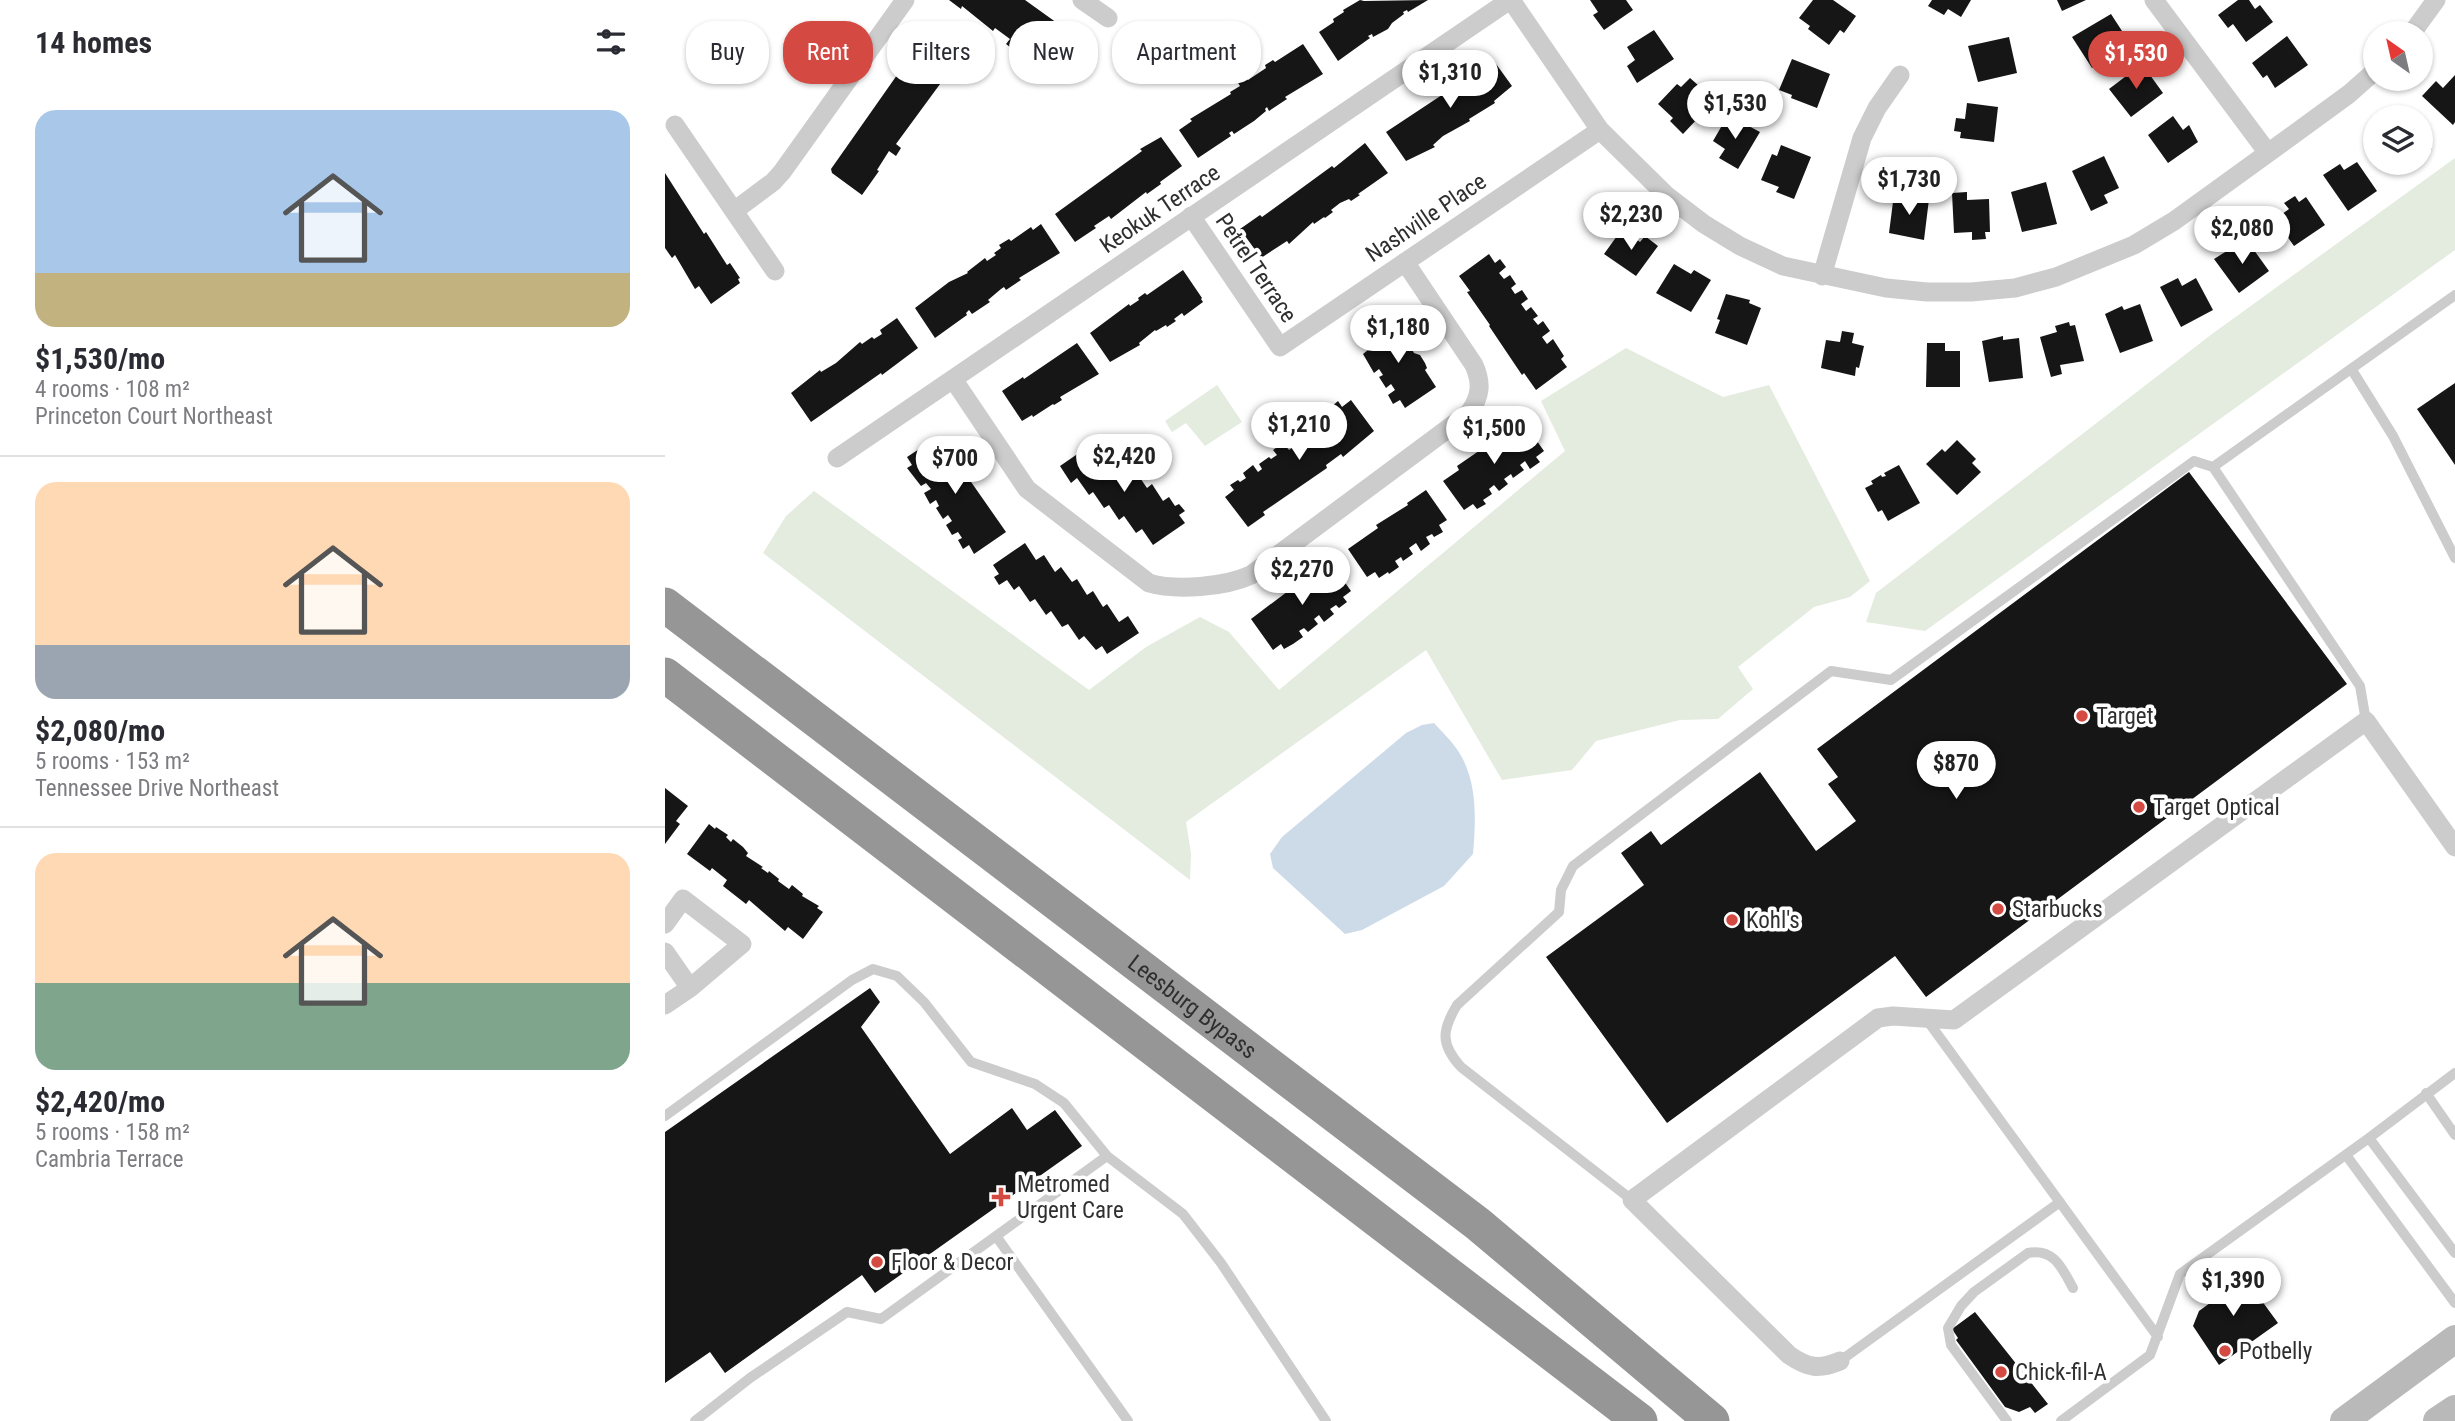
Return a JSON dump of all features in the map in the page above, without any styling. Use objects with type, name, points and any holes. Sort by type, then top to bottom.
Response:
[{"type":"highway","name":"Leesburg Bypass","points":[[665,605],[1478,1224],[1712,1421]]},
{"type":"highway","points":[[665,675],[1640,1421]]},
{"type":"main road","points":[[2344,1421],[2455,1339]]},
{"type":"main road","points":[[2437,1421],[2455,1409]]},
{"type":"street","points":[[734,211],[782,173],[905,0]]},
{"type":"street","points":[[1082,0],[1108,18]]},
{"type":"street","points":[[1510,0],[1600,130],[1666,195],[1704,224],[1740,246],[1783,266],[1886,288],[1938,292],[2015,288],[2056,277],[2134,246],[2268,153],[2363,82]]},
{"type":"street","name":"Keokuk Terrace","points":[[837,458],[1510,0]]},
{"type":"street","points":[[2154,0],[2268,153]]},
{"type":"street","points":[[2421,21],[2436,0]]},
{"type":"street","points":[[1822,276],[1862,138],[1877,108],[1900,75]]},
{"type":"street","points":[[675,125],[775,271]]},
{"type":"street","name":"Nashville Place","points":[[1280,347],[1600,130]]},
{"type":"street","name":"Petrel Terrace","points":[[1191,216],[1280,347]]},
{"type":"street","points":[[953,379],[1027,489],[1149,583],[1173,588],[1237,582],[1251,575],[1469,413],[1477,402],[1479,377],[1474,365],[1405,262]]},
{"type":"street","points":[[1840,1362],[1826,1367],[1804,1366],[1789,1355],[1632,1200],[1878,1018],[1893,1016],[1954,1020],[2367,721],[2455,847]]},
{"type":"street","points":[[665,924],[683,899],[742,944],[690,988],[665,1005]]},
{"type":"street","points":[[665,952],[690,988]]},
{"type":"lane","points":[[2213,467],[2455,295]]},
{"type":"lane","points":[[2352,370],[2393,436],[2455,558]]},
{"type":"lane","points":[[1632,1200],[1461,1067],[1451,1056],[1444,1038],[1447,1021],[1457,1005],[1559,912],[1561,890],[1573,866],[1831,671],[1891,680],[2194,461],[2213,467],[2360,686],[2367,721]]},
{"type":"lane","points":[[665,1115],[852,980],[873,970],[897,976],[924,1002],[971,1062],[1035,1084],[1064,1103],[1107,1156],[1183,1213],[1221,1263],[1326,1421]]},
{"type":"lane","points":[[1927,1020],[2158,1337]]},
{"type":"lane","points":[[2061,1421],[2150,1355],[2180,1274],[2455,1073]]},
{"type":"lane","points":[[2426,1093],[2455,1135]]},
{"type":"lane","points":[[2369,1138],[2455,1253]]},
{"type":"lane","points":[[2346,1155],[2455,1303]]},
{"type":"lane","points":[[695,1421],[750,1378],[847,1312],[881,1318],[1107,1156]]},
{"type":"lane","points":[[1840,1362],[2060,1202]]},
{"type":"lane","points":[[996,1236],[1128,1421]]},
{"type":"lane","points":[[2007,1421],[1951,1345],[1948,1328],[1961,1306],[1974,1292],[2028,1253],[2038,1251],[2051,1255],[2073,1288]]},
{"type":"shaded area","points":[[2455,158],[2455,250],[1925,631],[1866,622],[1876,593],[2212,334]]},
{"type":"shaded area","points":[[1626,348],[1723,397],[1769,385],[1870,581],[1850,597],[1814,607],[1738,667],[1753,689],[1718,719],[1680,720],[1596,741],[1572,770],[1502,780],[1426,650],[1186,822],[1191,854],[1190,880],[763,553],[786,516],[814,491],[1089,690],[1146,647],[1200,617],[1229,632],[1279,690],[1565,451],[1541,401]]},
{"type":"shaded area","points":[[1217,385],[1242,422],[1205,446],[1186,423],[1172,432],[1165,421]]},
{"type":"water","points":[[1434,723],[1456,748],[1472,785],[1475,813],[1473,854],[1444,886],[1362,930],[1345,934],[1273,868],[1270,854],[1282,837],[1406,733],[1422,725]]},
{"type":"building","points":[[949,0],[1025,0],[1054,21],[1009,21],[1009,38],[995,28],[995,21],[981,21],[962,6],[961,9]]},
{"type":"building","points":[[1360,0],[1428,0],[1408,12],[1403,12],[1388,29],[1373,37],[1372,34],[1368,36],[1370,38],[1338,61],[1319,32],[1334,22],[1333,19],[1344,12],[1343,10]]},
{"type":"building","points":[[1590,0],[1626,0],[1633,10],[1604,30],[1593,15],[1598,12]]},
{"type":"building","points":[[1813,0],[1833,0],[1856,16],[1844,33],[1840,30],[1829,45],[1808,29],[1810,26],[1799,18]]},
{"type":"building","points":[[1932,0],[1971,0],[1961,17],[1948,9],[1944,15],[1928,6]]},
{"type":"building","points":[[2057,0],[2086,0],[2062,11]]},
{"type":"building","points":[[2238,0],[2249,0],[2255,9],[2260,5],[2273,22],[2246,42],[2233,24],[2228,28],[2218,15]]},
{"type":"building","points":[[2111,14],[2122,31],[2114,36],[2122,50],[2092,68],[2072,37]]},
{"type":"building","points":[[1654,30],[1674,59],[1637,83],[1627,66],[1635,60],[1627,47]]},
{"type":"building","points":[[2287,36],[2308,65],[2275,88],[2267,75],[2263,78],[2252,63]]},
{"type":"building","points":[[2009,37],[2017,73],[1978,82],[1968,46]]},
{"type":"building","points":[[1303,44],[1323,74],[1285,97],[1287,99],[1269,111],[1267,107],[1254,121],[1234,134],[1232,131],[1229,133],[1231,136],[1198,158],[1179,130],[1192,121],[1190,119],[1231,94],[1230,92],[1240,86],[1239,84],[1261,84],[1261,71],[1266,68],[1265,65],[1273,60],[1275,62]]},
{"type":"building","points":[[1491,57],[1512,86],[1494,101],[1495,103],[1443,136],[1433,145],[1435,147],[1406,161],[1386,132],[1457,85],[1456,83]]},
{"type":"building","points":[[1792,59],[1830,74],[1817,108],[1779,90]]},
{"type":"building","points":[[2142,64],[2163,93],[2131,117],[2109,89]]},
{"type":"building","points":[[2455,75],[2453,125],[2422,96],[2427,91],[2433,91],[2436,81],[2443,88]]},
{"type":"building","points":[[1690,78],[1715,100],[1683,134],[1670,121],[1673,118],[1658,104],[1677,84],[1681,87]]},
{"type":"building","points":[[891,84],[940,84],[896,144],[901,148],[896,156],[889,151],[862,195],[832,173],[831,169]]},
{"type":"building","points":[[1967,103],[1998,107],[1994,142],[1960,138],[1961,132],[1954,131],[1956,118],[1965,119]]},
{"type":"building","points":[[1728,115],[1760,132],[1738,169],[1719,158],[1725,149],[1713,141]]},
{"type":"building","points":[[2173,116],[2183,130],[2189,125],[2198,142],[2168,163],[2148,135]]},
{"type":"building","points":[[1161,137],[1182,166],[1147,194],[1146,192],[1111,219],[1109,216],[1094,226],[1096,228],[1075,242],[1055,214],[1142,151],[1140,149]]},
{"type":"building","points":[[1365,143],[1388,173],[1351,201],[1349,199],[1340,203],[1325,218],[1314,224],[1313,222],[1289,244],[1287,241],[1261,258],[1240,229],[1260,215],[1262,217],[1332,166],[1334,168]]},
{"type":"building","points":[[1781,145],[1811,157],[1794,199],[1776,192],[1779,187],[1761,180],[1772,154],[1777,156]]},
{"type":"building","points":[[2104,156],[2119,188],[2104,195],[2108,203],[2091,211],[2072,171]]},
{"type":"building","points":[[2357,162],[2363,175],[2366,175],[2377,191],[2348,211],[2323,175],[2340,164],[2344,170]]},
{"type":"building","points":[[665,173],[704,234],[706,232],[727,265],[730,263],[740,278],[740,283],[711,304],[699,286],[695,289],[675,255],[672,258],[665,248]]},
{"type":"building","points":[[2046,182],[2057,224],[2022,232],[2011,192]]},
{"type":"building","points":[[1967,192],[1967,200],[1989,199],[1990,232],[1985,232],[1986,239],[1972,240],[1972,232],[1954,233],[1952,193]]},
{"type":"building","points":[[1894,194],[1929,199],[1924,240],[1889,233]]},
{"type":"building","points":[[2295,196],[2299,202],[2306,197],[2325,225],[2294,246],[2275,219],[2289,209],[2284,203]]},
{"type":"building","points":[[1041,224],[1060,253],[1019,278],[1021,280],[1006,290],[1004,287],[1001,289],[988,300],[990,302],[972,314],[969,310],[967,315],[935,338],[915,308],[949,282],[968,273],[985,258],[987,261],[996,255],[994,253],[1001,248],[999,245]]},
{"type":"building","points":[[1622,229],[1640,242],[1645,236],[1658,246],[1636,276],[1604,254]]},
{"type":"building","points":[[2246,239],[2269,271],[2239,293],[2214,259]]},
{"type":"building","points":[[1489,254],[1495,263],[1500,259],[1506,267],[1499,273],[1504,279],[1510,275],[1516,284],[1511,288],[1515,294],[1522,290],[1528,299],[1521,304],[1526,311],[1531,307],[1538,316],[1533,319],[1538,325],[1543,321],[1550,331],[1542,337],[1547,344],[1553,339],[1564,356],[1561,359],[1567,367],[1536,390],[1524,373],[1522,375],[1459,276]]},
{"type":"building","points":[[1674,264],[1691,274],[1694,270],[1711,280],[1691,312],[1656,293]]},
{"type":"building","points":[[1183,270],[1203,302],[1184,316],[1182,313],[1167,327],[1166,325],[1155,330],[1139,343],[1140,345],[1110,362],[1090,333],[1129,304],[1130,306],[1139,300],[1145,293],[1147,295]]},
{"type":"building","points":[[2178,278],[2182,286],[2196,278],[2213,310],[2181,327],[2160,287]]},
{"type":"building","points":[[1726,294],[1750,300],[1749,303],[1761,308],[1747,345],[1715,333]]},
{"type":"building","points":[[2140,304],[2153,341],[2120,353],[2105,314],[2122,306],[2124,310]]},
{"type":"building","points":[[897,318],[918,348],[811,422],[791,393],[820,370],[821,372],[836,363],[860,342],[862,344],[882,334],[880,330]]},
{"type":"building","points":[[1395,321],[1414,353],[1420,355],[1425,363],[1425,370],[1436,387],[1405,408],[1400,400],[1393,404],[1388,395],[1395,390],[1391,384],[1386,388],[1379,377],[1383,375],[1379,369],[1374,373],[1363,354],[1368,350],[1363,342]]},
{"type":"building","points":[[2069,322],[2070,326],[2075,325],[2084,361],[2060,365],[2062,374],[2051,377],[2040,337],[2057,332],[2055,326]]},
{"type":"building","points":[[1842,331],[1854,333],[1852,343],[1864,346],[1855,376],[1821,368],[1826,340],[1840,342]]},
{"type":"building","points":[[2003,336],[2003,340],[2019,338],[2023,378],[1989,382],[1982,341]]},
{"type":"building","points":[[1077,343],[1099,374],[1060,397],[1062,400],[1054,405],[1022,421],[1002,391]]},
{"type":"building","points":[[1927,343],[1945,343],[1945,351],[1960,351],[1960,387],[1926,387]]},
{"type":"building","points":[[2455,383],[2455,465],[2417,409]]},
{"type":"building","points":[[1351,400],[1374,431],[1343,457],[1341,454],[1326,465],[1327,468],[1263,512],[1265,515],[1248,527],[1225,497],[1234,490],[1230,485],[1246,478],[1243,473],[1253,465],[1258,472],[1262,469],[1259,464],[1277,455],[1273,450],[1283,443],[1289,450],[1295,446],[1291,441],[1308,431],[1305,427],[1315,419],[1320,426],[1325,423],[1322,418],[1338,401],[1342,407]]},
{"type":"building","points":[[1522,420],[1544,451],[1536,457],[1540,462],[1530,469],[1525,461],[1520,465],[1524,470],[1513,478],[1511,474],[1504,479],[1508,484],[1499,491],[1494,485],[1489,489],[1492,494],[1483,500],[1486,504],[1477,509],[1473,504],[1464,510],[1443,481],[1459,470],[1457,466],[1489,444],[1488,442]]},
{"type":"building","points":[[939,436],[1006,532],[974,554],[969,545],[963,549],[958,540],[962,538],[958,532],[952,535],[946,525],[952,521],[948,515],[943,519],[936,508],[939,506],[936,500],[930,504],[924,493],[931,489],[926,483],[921,486],[907,468],[912,465],[907,457]]},
{"type":"building","points":[[1957,440],[1976,459],[1972,463],[1981,472],[1957,495],[1926,464],[1942,449],[1945,452]]},
{"type":"building","points":[[1092,444],[1099,453],[1105,449],[1114,462],[1119,459],[1130,475],[1136,472],[1147,488],[1152,484],[1163,501],[1169,497],[1175,506],[1179,504],[1185,511],[1179,515],[1185,523],[1153,545],[1142,529],[1136,533],[1124,516],[1119,520],[1109,505],[1104,508],[1093,492],[1089,495],[1077,478],[1071,483],[1060,466]]},
{"type":"building","points":[[1899,465],[1920,503],[1888,521],[1882,510],[1878,512],[1865,488],[1873,484],[1871,481],[1881,475],[1886,476],[1884,473]]},
{"type":"building","name":"Target","points":[[2189,472],[2347,684],[1926,997],[1895,956],[1667,1123],[1546,957],[1644,885],[1621,853],[1651,831],[1661,845],[1760,772],[1816,851],[1856,821],[1828,784],[1838,777],[1817,749]]},
{"type":"building","points":[[1426,490],[1447,520],[1439,525],[1443,532],[1434,537],[1432,534],[1426,537],[1430,544],[1421,551],[1416,543],[1409,548],[1413,554],[1403,561],[1401,557],[1395,561],[1399,567],[1389,574],[1388,572],[1379,578],[1375,572],[1367,577],[1348,549],[1378,528],[1376,525]]},
{"type":"building","points":[[1025,543],[1036,560],[1044,555],[1055,572],[1061,567],[1072,582],[1077,579],[1087,595],[1093,591],[1103,607],[1107,604],[1119,622],[1128,616],[1139,633],[1107,654],[1102,646],[1096,650],[1084,636],[1079,640],[1068,624],[1062,627],[1051,611],[1046,615],[1035,599],[1030,602],[1019,586],[1014,590],[1007,580],[999,585],[994,577],[999,574],[993,565]]},
{"type":"building","points":[[1329,560],[1351,591],[1343,597],[1347,602],[1339,608],[1336,605],[1330,609],[1334,614],[1324,622],[1319,615],[1314,619],[1318,624],[1308,632],[1304,628],[1299,631],[1303,637],[1293,644],[1284,649],[1281,644],[1273,650],[1251,619]]},
{"type":"building","points":[[665,788],[688,806],[676,821],[680,824],[665,844]]},
{"type":"building","points":[[709,824],[728,835],[726,837],[731,842],[733,839],[743,847],[748,853],[746,856],[768,873],[769,871],[778,881],[789,889],[792,885],[802,896],[819,906],[817,908],[823,912],[803,939],[788,927],[785,931],[749,900],[746,904],[723,886],[727,880],[687,854]]},
{"type":"building","points":[[870,988],[880,1002],[861,1027],[950,1154],[1012,1108],[1027,1130],[1055,1110],[1082,1146],[875,1293],[862,1275],[725,1373],[710,1352],[665,1383],[665,1132]]},
{"type":"building","points":[[2240,1271],[2278,1323],[2219,1365],[2193,1326],[2199,1311],[2210,1303],[2205,1296]]},
{"type":"building","name":"Chick-fil-A","points":[[1975,1312],[2048,1404],[2035,1413],[2030,1407],[2019,1412],[2005,1407],[1956,1340],[1958,1338],[1952,1329]]},
{"type":"place","name":"Target","points":[[2082,716]]},
{"type":"place","name":"Target Optical","points":[[2139,807]]},
{"type":"place","name":"Starbucks","points":[[1998,909]]},
{"type":"place","name":"Kohl's","points":[[1732,920]]},
{"type":"place","name":"Metromed Urgent Care","points":[[1001,1197]]},
{"type":"place","name":"Floor & Decor","points":[[877,1262]]},
{"type":"place","name":"Potbelly","points":[[2225,1351]]},
{"type":"place","name":"Chick-fil-A","points":[[2001,1372]]}]
